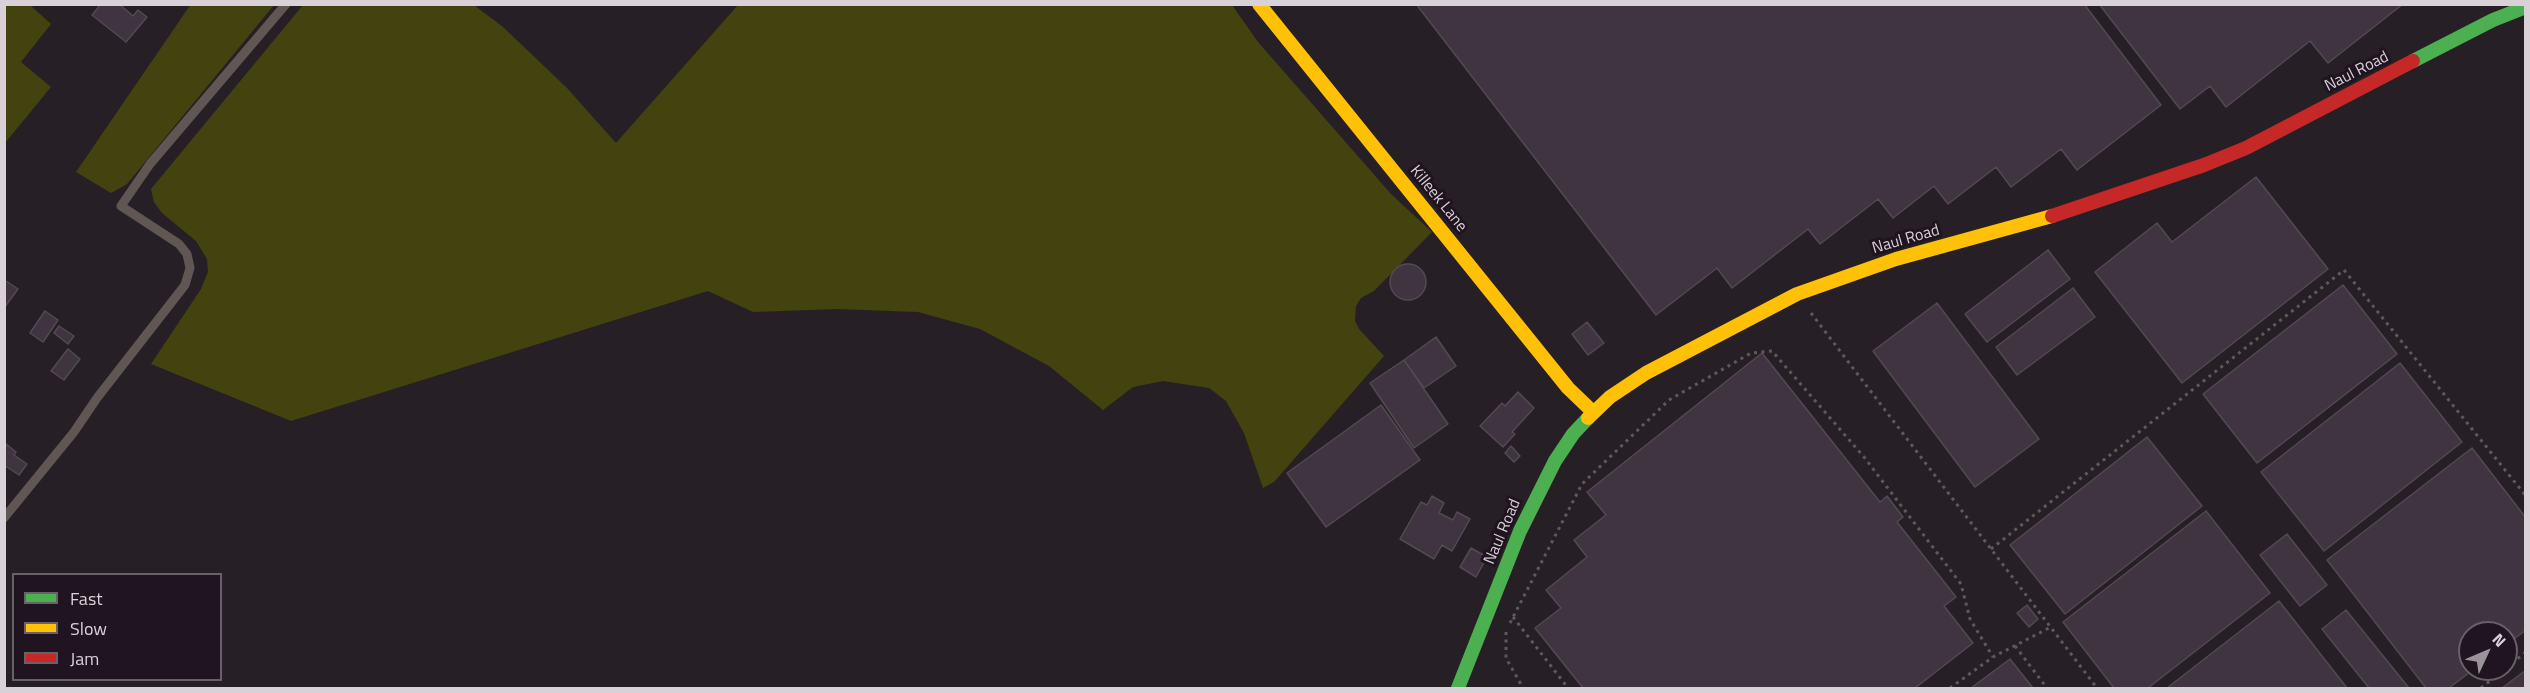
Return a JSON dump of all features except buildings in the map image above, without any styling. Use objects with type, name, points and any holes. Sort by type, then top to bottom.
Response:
[{"type":"main road","name":"Killeek Lane","points":[[1259,4],[1568,387],[1593,412]]},
{"type":"main road","name":"Naul Road","points":[[1458,688],[1520,531],[1539,490],[1573,434],[1593,412],[1610,397],[1646,373],[1797,294],[1896,259],[2040,220],[2204,165],[2246,148],[2493,20],[2526,7]]},
{"type":"lane","points":[[4,518],[74,432],[97,398],[185,285],[190,268],[187,254],[180,244],[122,206],[150,164],[286,4]]},
{"type":"path","points":[[1991,549],[2344,270],[2526,496]]},
{"type":"path","points":[[1797,294],[2097,688]]},
{"type":"path","points":[[1523,688],[1506,657],[1506,631],[1582,484],[1670,400],[1750,353],[1772,351],[1864,457],[1961,584],[1970,620],[1994,657]]},
{"type":"path","points":[[1513,617],[1568,688]]},
{"type":"path","points":[[1950,688],[1994,657],[2050,627]]},
{"type":"path","points":[[2015,646],[2047,688]]},
{"type":"shaded area","points":[[191,4],[274,5],[127,184],[111,193],[76,172]]},
{"type":"shaded area","points":[[4,5],[30,5],[51,24],[21,62],[51,87],[5,143]]},
{"type":"shaded area","points":[[303,5],[474,5],[503,27],[567,88],[616,143],[738,5],[1232,5],[1258,42],[1391,194],[1432,232],[1374,291],[1361,298],[1356,306],[1355,321],[1359,329],[1384,356],[1274,482],[1263,488],[1244,433],[1226,401],[1209,388],[1163,381],[1133,387],[1103,410],[1049,366],[980,329],[918,312],[838,309],[753,312],[708,291],[291,421],[151,364],[201,289],[208,272],[207,259],[196,241],[162,213],[154,202],[151,189]]},
{"type":"traffic: fast","points":[[2413,61],[2493,20],[2526,7]]},
{"type":"traffic: fast","points":[[1458,688],[1520,531],[1555,461],[1573,434],[1588,418]]},
{"type":"traffic: slow","points":[[1259,4],[1568,388],[1593,412]]},
{"type":"traffic: slow","points":[[1588,418],[1610,397],[1646,373],[1797,294],[1896,259],[2052,216]]},
{"type":"traffic: jam","points":[[2052,216],[2204,165],[2246,148],[2413,61]]}]
